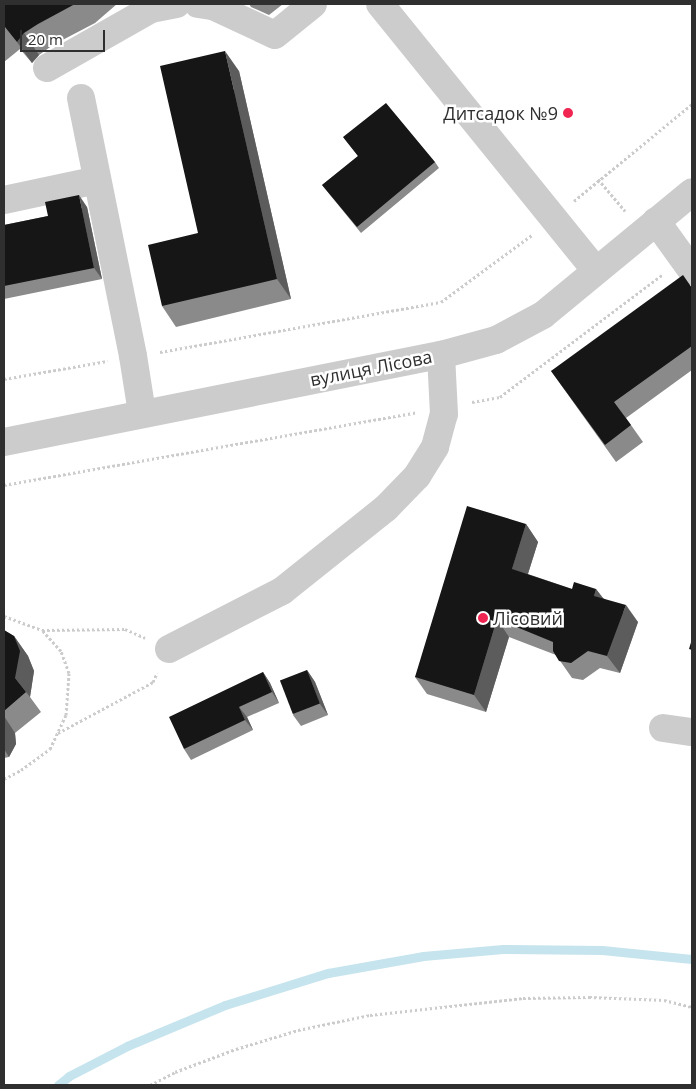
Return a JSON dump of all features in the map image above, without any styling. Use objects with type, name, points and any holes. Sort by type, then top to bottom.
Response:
[{"type":"street","points":[[47,68],[151,9],[177,4]]},
{"type":"street","points":[[198,4],[213,6],[275,35],[313,4]]},
{"type":"street","points":[[380,4],[596,271]]},
{"type":"street","points":[[80,98],[133,356],[142,413]]},
{"type":"street","points":[[4,200],[97,180]]},
{"type":"street","name":"вулиця Лісова","points":[[4,442],[441,355],[496,340],[543,315],[692,192]]},
{"type":"street","points":[[656,221],[688,265]]},
{"type":"street","points":[[169,649],[282,591],[386,508],[417,476],[436,447],[444,407],[441,355]]},
{"type":"street","points":[[663,728],[692,732]]},
{"type":"path","points":[[4,379],[441,302],[554,218],[598,179],[692,104]]},
{"type":"path","points":[[4,485],[500,397],[688,265]]},
{"type":"path","points":[[4,616],[12,617],[42,630],[126,629],[169,649],[152,682],[58,733]]},
{"type":"path","points":[[4,779],[21,770],[50,748],[66,715],[69,673],[61,651],[42,630]]},
{"type":"path","points":[[150,1085],[175,1072],[236,1049],[298,1030],[370,1015],[523,998],[589,997],[664,1000],[692,1007]]},
{"type":"building","points":[[4,4],[75,4],[24,33],[17,42],[4,28]]},
{"type":"building","points":[[225,51],[277,279],[162,306],[148,245],[198,233],[160,66]]},
{"type":"building","points":[[386,103],[435,162],[357,227],[322,185],[358,156],[343,137]]},
{"type":"building","points":[[79,195],[94,268],[4,286],[4,225],[48,216],[45,202]]},
{"type":"building","points":[[683,275],[692,288],[692,346],[614,402],[631,425],[605,445],[551,371]]},
{"type":"building","points":[[467,506],[526,524],[512,569],[572,589],[574,582],[596,589],[594,596],[626,605],[607,656],[588,651],[571,663],[559,661],[553,651],[553,642],[497,619],[474,695],[415,677]]},
{"type":"building","points":[[4,630],[14,636],[20,651],[15,678],[26,692],[4,711]]},
{"type":"building","points":[[692,639],[692,650],[689,649]]},
{"type":"building","points":[[307,670],[320,704],[293,714],[280,680]]},
{"type":"building","points":[[263,672],[272,692],[239,707],[245,720],[184,749],[169,717]]},
{"type":"waterway","points":[[58,1085],[69,1076],[127,1046],[225,1005],[328,973],[423,956],[503,949],[602,950],[692,959]]},
{"type":"place","name":"Дитсадок №9","points":[[568,113]]},
{"type":"place","name":"Лісовий","points":[[483,618]]}]
